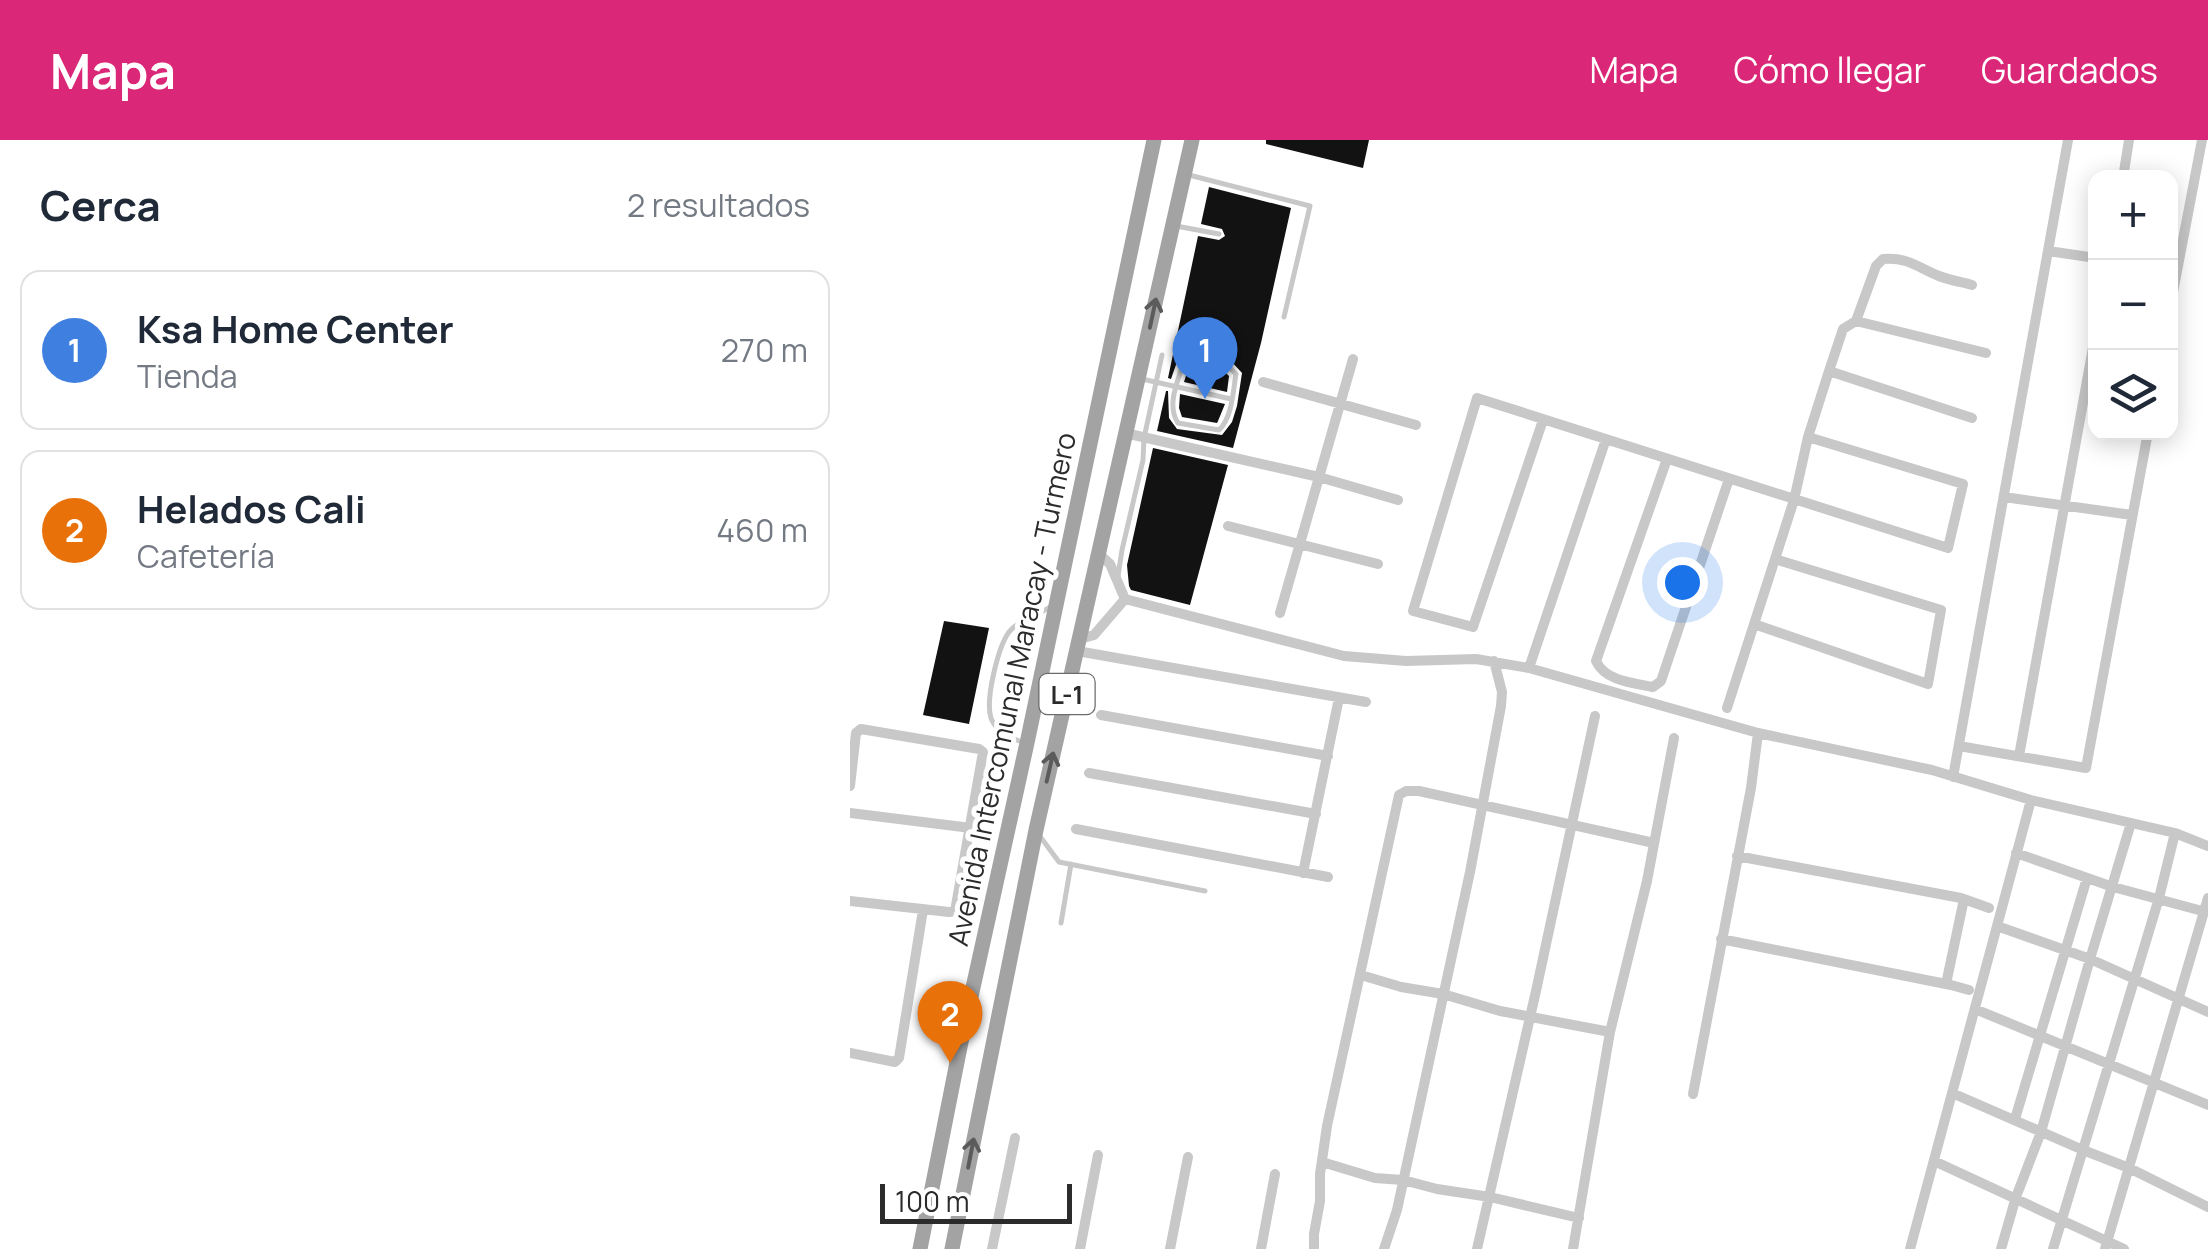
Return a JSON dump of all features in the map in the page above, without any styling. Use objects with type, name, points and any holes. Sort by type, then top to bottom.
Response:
[{"type":"main road","name":"Avenida Intercomunal Maracay - Turmero","points":[[920,1249],[1154,140]]},
{"type":"main road","name":"Avenida Intercomunal Maracay - Turmero","points":[[952,1249],[1036,830],[1192,140]]},
{"type":"street","points":[[1953,777],[2068,140]]},
{"type":"street","points":[[2124,170],[2130,140]]},
{"type":"street","points":[[2176,260],[2202,140]]},
{"type":"street","points":[[2048,251],[2088,257]]},
{"type":"street","points":[[1728,708],[1794,500],[1829,371],[1843,330],[1856,321],[1876,266],[1883,259],[1898,258],[1940,277],[1972,285]]},
{"type":"street","points":[[1856,321],[1986,352]]},
{"type":"street","points":[[2019,756],[2093,350]]},
{"type":"street","points":[[1280,613],[1353,359]]},
{"type":"street","points":[[1829,371],[1972,418]]},
{"type":"street","points":[[1263,382],[1416,426]]},
{"type":"street","points":[[1543,420],[1473,627],[1414,611],[1477,398],[1948,548],[1962,484],[1808,437]]},
{"type":"street","points":[[1125,433],[1319,477],[1398,500]]},
{"type":"street","points":[[1529,668],[1606,440]]},
{"type":"street","points":[[1959,746],[2086,768],[2146,440]]},
{"type":"street","points":[[1667,460],[1596,662],[1601,671],[1612,677],[1653,687],[1661,681],[1729,480]]},
{"type":"street","points":[[2004,497],[2132,515]]},
{"type":"street","points":[[1228,526],[1378,564]]},
{"type":"street","points":[[1098,554],[1110,564],[1125,599]]},
{"type":"street","points":[[1754,624],[1928,684],[1941,610],[1776,559]]},
{"type":"street","points":[[1079,645],[1094,635],[1125,599]]},
{"type":"street","points":[[1125,599],[1344,656],[1406,661],[1476,658],[1529,668],[1758,733],[1953,777],[2031,800],[2175,833],[2208,846]]},
{"type":"street","points":[[1079,645],[1366,702]]},
{"type":"street","points":[[1384,1249],[1397,1210],[1470,872],[1502,692],[1494,661]]},
{"type":"street","points":[[1304,873],[1339,698]]},
{"type":"street","points":[[1101,714],[1328,756]]},
{"type":"street","points":[[1477,1249],[1595,716]]},
{"type":"street","points":[[850,786],[856,733],[861,729],[979,749],[984,757],[954,910],[850,901]]},
{"type":"street","points":[[1693,1094],[1758,733]]},
{"type":"street","points":[[1574,1249],[1610,1032],[1674,738]]},
{"type":"street","points":[[1088,773],[1316,814]]},
{"type":"street","points":[[1314,1249],[1327,1126],[1399,795],[1410,790],[1654,843]]},
{"type":"street","points":[[1910,1249],[2031,800]]},
{"type":"street","points":[[850,813],[971,828]]},
{"type":"street","points":[[2001,1249],[2016,1197],[2042,1132],[2131,824]]},
{"type":"street","points":[[1076,829],[1328,878]]},
{"type":"street","points":[[2054,1249],[2175,833]]},
{"type":"street","points":[[2016,854],[2113,888],[2206,912]]},
{"type":"street","points":[[1738,856],[1964,899],[1989,908]]},
{"type":"street","points":[[2015,1119],[2087,878]]},
{"type":"street","points":[[2106,1245],[2208,898]]},
{"type":"street","points":[[1946,984],[1964,899]]},
{"type":"street","points":[[850,1053],[894,1062],[899,1058],[924,910]]},
{"type":"street","points":[[1997,926],[2090,959],[2208,1012]]},
{"type":"street","points":[[1721,939],[1969,990]]},
{"type":"street","points":[[1361,976],[1443,994],[1489,1009],[1610,1032]]},
{"type":"street","points":[[1975,1009],[2208,1105]]},
{"type":"street","points":[[1952,1093],[2129,1168],[2208,1207]]},
{"type":"street","points":[[992,1249],[1014,1138]]},
{"type":"street","points":[[1080,1249],[1098,1155]]},
{"type":"street","points":[[1170,1249],[1188,1157]]},
{"type":"street","points":[[1934,1161],[2062,1219],[2106,1245],[2124,1249]]},
{"type":"street","points":[[1322,1162],[1375,1178],[1403,1180],[1579,1218]]},
{"type":"street","points":[[1261,1249],[1274,1174]]},
{"type":"lane","points":[[1184,174],[1310,206],[1284,317]]},
{"type":"lane","points":[[1172,226],[1218,234]]},
{"type":"lane","points":[[1118,579],[1162,355]]},
{"type":"lane","points":[[1192,358],[1232,368],[1236,374],[1231,399],[1224,426],[1219,430],[1178,423],[1171,410],[1184,361],[1192,358]]},
{"type":"lane","points":[[1139,378],[1231,399]]},
{"type":"lane","points":[[1027,743],[1018,742],[996,728],[991,718],[989,703],[1000,646],[1012,628],[1056,602]]},
{"type":"lane","points":[[1036,830],[1059,862],[1205,891]]},
{"type":"lane","points":[[1061,923],[1072,864]]},
{"type":"building","points":[[1266,140],[1369,140],[1363,168],[1266,144]]},
{"type":"building","points":[[1209,187],[1291,208],[1233,448],[1157,431],[1166,391],[1169,418],[1177,429],[1222,435],[1237,406],[1242,373],[1231,361],[1185,353],[1178,359],[1171,379],[1168,378],[1198,236],[1219,240],[1225,236],[1222,229],[1201,224]]},
{"type":"building","points":[[1189,366],[1226,373],[1227,392],[1184,382]]},
{"type":"building","points":[[1180,394],[1225,404],[1217,423],[1182,417]]},
{"type":"building","points":[[1153,448],[1228,465],[1190,605],[1131,590],[1129,586],[1127,565]]},
{"type":"building","points":[[944,621],[989,628],[969,724],[923,715]]},
{"type":"place","name":"Ksa Home Center","points":[[1205,399]]},
{"type":"place","name":"Helados Cali","points":[[950,1063]]}]
